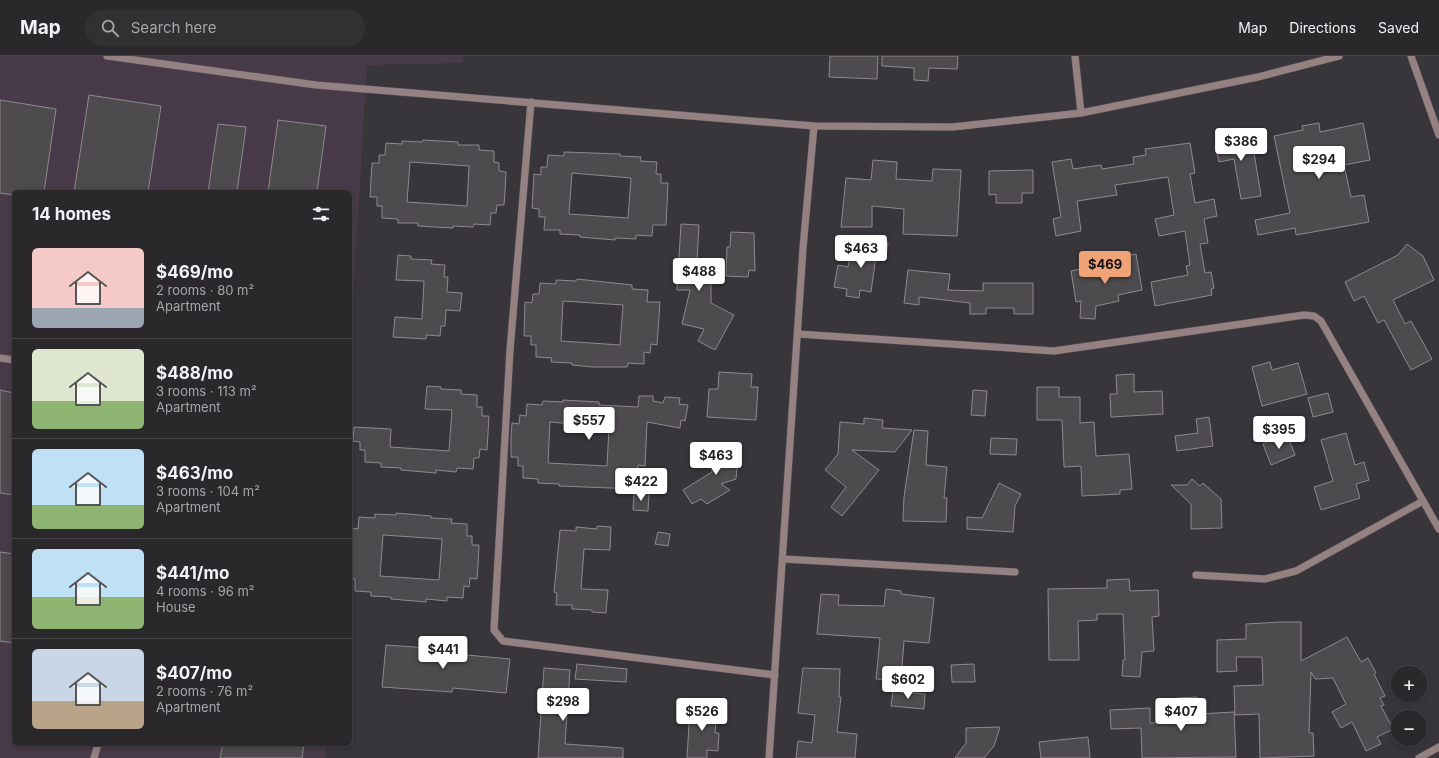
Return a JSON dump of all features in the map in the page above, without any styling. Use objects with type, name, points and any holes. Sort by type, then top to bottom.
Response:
[{"type":"street","points":[[107,56],[316,85],[814,126],[953,127],[1081,113],[1258,77],[1339,56]]},
{"type":"street","points":[[1075,56],[1081,113]]},
{"type":"street","points":[[1411,56],[1439,134]]},
{"type":"street","points":[[531,102],[510,350],[494,630],[503,641],[775,675]]},
{"type":"street","points":[[769,758],[814,126]]},
{"type":"street","points":[[798,334],[1054,351],[1304,315],[1314,316],[1321,321],[1439,529]]},
{"type":"street","points":[[0,358],[12,360]]},
{"type":"street","points":[[1196,575],[1265,579],[1296,571],[1423,501]]},
{"type":"street","points":[[783,559],[1015,572]]},
{"type":"street","points":[[94,758],[97,746]]},
{"type":"street","points":[[1419,758],[1439,747]]},
{"type":"shaded area","points":[[0,56],[463,56],[462,63],[367,65],[352,316],[352,190],[12,190],[12,746],[326,746],[325,758],[0,758]]},
{"type":"building","points":[[830,56],[878,56],[877,79],[829,77]]},
{"type":"building","points":[[882,56],[958,56],[957,69],[929,68],[928,81],[914,80],[914,68],[882,66]]},
{"type":"building","points":[[89,95],[161,106],[148,190],[74,190]]},
{"type":"building","points":[[0,100],[56,109],[44,190],[12,190],[12,195],[0,193]]},
{"type":"building","points":[[278,120],[326,126],[317,190],[268,190]]},
{"type":"building","points":[[1319,123],[1320,132],[1363,123],[1370,160],[1344,165],[1351,197],[1364,195],[1369,222],[1296,235],[1295,228],[1258,235],[1255,220],[1290,213],[1274,136],[1303,130],[1302,126]]},
{"type":"building","points":[[218,124],[246,127],[237,190],[208,190]]},
{"type":"building","points":[[1233,132],[1234,137],[1251,134],[1261,196],[1241,199],[1234,159],[1219,162],[1215,145],[1219,144],[1218,135]]},
{"type":"building","points":[[423,140],[458,142],[458,145],[479,145],[479,150],[494,151],[494,162],[499,163],[499,171],[506,172],[505,192],[504,205],[497,205],[496,213],[491,213],[490,225],[474,224],[473,227],[453,226],[453,228],[418,226],[418,223],[398,223],[398,219],[382,218],[382,206],[377,206],[377,197],[370,197],[372,163],[379,163],[379,155],[385,155],[386,143],[402,144],[402,141],[422,142]],"holes":[[[410,162],[469,166],[467,206],[407,202]]]},
{"type":"building","points":[[1190,143],[1195,173],[1190,174],[1195,203],[1214,199],[1217,216],[1204,219],[1208,243],[1200,244],[1205,273],[1211,272],[1214,288],[1211,289],[1212,295],[1155,306],[1151,282],[1188,275],[1186,266],[1190,265],[1185,231],[1159,236],[1155,219],[1174,215],[1168,177],[1115,185],[1117,195],[1077,201],[1081,231],[1056,236],[1053,219],[1061,217],[1052,162],[1071,159],[1073,169],[1101,165],[1102,169],[1134,164],[1133,157],[1146,155],[1145,149]]},
{"type":"building","points":[[564,152],[620,154],[620,156],[641,157],[640,161],[657,162],[656,174],[661,174],[661,183],[668,183],[666,225],[653,225],[652,236],[636,235],[636,239],[615,238],[615,240],[560,234],[560,230],[544,230],[545,217],[539,217],[539,209],[532,208],[534,174],[541,175],[541,167],[547,167],[548,155],[564,156]],"holes":[[[572,173],[631,178],[628,218],[569,214]]]},
{"type":"building","points":[[873,160],[897,162],[896,179],[932,181],[933,169],[961,170],[957,236],[903,234],[904,209],[872,206],[872,227],[841,227],[846,178],[871,180]]},
{"type":"building","points":[[1033,170],[1033,193],[1022,193],[1022,203],[996,203],[996,194],[989,195],[989,171]]},
{"type":"building","points":[[681,224],[699,225],[696,277],[711,277],[711,303],[734,315],[715,350],[698,341],[704,329],[682,324],[690,290],[677,290]]},
{"type":"building","points":[[731,232],[754,233],[755,271],[749,270],[748,277],[726,276],[727,247],[730,247]]},
{"type":"building","points":[[862,239],[888,242],[886,257],[876,256],[871,292],[860,290],[859,298],[846,296],[847,289],[834,287],[838,265],[848,267],[850,255],[860,256]]},
{"type":"building","points":[[1407,244],[1423,256],[1434,280],[1393,300],[1405,324],[1411,321],[1432,359],[1411,370],[1384,320],[1378,323],[1364,296],[1354,301],[1345,282],[1398,255]]},
{"type":"building","points":[[1136,254],[1142,290],[1118,295],[1119,301],[1096,306],[1095,319],[1080,318],[1081,301],[1076,302],[1071,271],[1090,267],[1091,272],[1118,267],[1116,258]]},
{"type":"building","points":[[398,255],[411,256],[411,259],[432,260],[431,264],[445,265],[444,277],[448,277],[447,292],[462,293],[460,311],[446,310],[445,326],[441,326],[440,336],[426,335],[426,339],[393,337],[395,317],[422,319],[424,281],[396,280]]},
{"type":"building","points":[[908,270],[950,274],[948,290],[983,291],[983,283],[1033,283],[1033,314],[1014,314],[1014,308],[986,308],[986,314],[970,314],[970,303],[919,297],[919,305],[904,303]]},
{"type":"building","points":[[577,279],[632,285],[632,289],[648,290],[647,302],[660,302],[657,345],[651,344],[650,353],[644,352],[644,364],[628,363],[627,367],[592,367],[572,365],[572,363],[551,362],[552,358],[536,357],[536,345],[531,345],[531,336],[524,336],[525,302],[532,303],[533,294],[539,294],[540,283],[556,284],[556,280],[576,281]],"holes":[[[563,301],[623,305],[620,345],[561,341]]]},
{"type":"building","points":[[1270,362],[1272,370],[1298,363],[1307,394],[1262,406],[1252,367]]},
{"type":"building","points":[[719,372],[752,374],[751,387],[758,387],[756,420],[707,417],[709,389],[718,389]]},
{"type":"building","points":[[1134,374],[1134,392],[1162,391],[1163,414],[1111,417],[1110,394],[1117,394],[1116,375]]},
{"type":"building","points":[[427,386],[441,387],[441,389],[461,390],[461,394],[477,395],[477,407],[482,407],[482,416],[489,416],[487,450],[480,449],[479,458],[474,458],[473,469],[457,468],[456,472],[436,470],[436,473],[381,467],[381,463],[365,462],[365,450],[360,450],[360,442],[353,441],[354,427],[391,429],[390,447],[449,451],[452,410],[425,409]]},
{"type":"building","points":[[1037,387],[1059,387],[1059,397],[1080,397],[1080,423],[1094,422],[1096,456],[1129,454],[1132,489],[1120,490],[1120,494],[1082,496],[1081,466],[1064,467],[1062,420],[1037,420]]},
{"type":"building","points":[[0,390],[12,393],[12,495],[0,493]]},
{"type":"building","points":[[973,390],[987,391],[985,416],[971,415]]},
{"type":"building","points":[[1328,393],[1333,412],[1313,417],[1308,398]]},
{"type":"building","points":[[639,396],[653,396],[653,401],[663,403],[665,397],[680,398],[679,404],[688,405],[685,421],[681,420],[680,428],[647,422],[645,466],[638,465],[636,489],[559,486],[559,484],[538,483],[538,479],[523,478],[523,466],[518,466],[518,457],[511,457],[512,423],[519,424],[520,415],[526,416],[527,404],[542,405],[543,401],[563,402],[563,400],[599,402],[599,405],[638,407]],"holes":[[[550,422],[609,427],[607,466],[548,463]]]},
{"type":"building","points":[[1209,417],[1213,446],[1177,451],[1175,436],[1198,433],[1196,419]]},
{"type":"building","points":[[864,418],[883,420],[882,428],[912,430],[895,452],[852,450],[879,470],[842,516],[831,507],[846,487],[825,470],[838,454],[840,422],[864,424]]},
{"type":"building","points":[[914,430],[928,431],[926,465],[947,467],[944,498],[947,498],[946,522],[903,521],[904,497]]},
{"type":"building","points":[[1346,433],[1355,465],[1364,462],[1369,480],[1356,484],[1360,498],[1321,510],[1314,487],[1333,481],[1321,440]]},
{"type":"building","points":[[1287,434],[1295,455],[1271,465],[1263,444]]},
{"type":"building","points":[[991,438],[1017,439],[1016,455],[990,454]]},
{"type":"building","points":[[739,446],[736,479],[721,484],[730,490],[707,504],[701,499],[692,504],[683,490],[712,472],[712,447]]},
{"type":"building","points":[[1192,479],[1200,486],[1203,483],[1221,499],[1222,528],[1191,529],[1191,504],[1171,485],[1187,485]]},
{"type":"building","points":[[999,483],[1021,494],[1015,506],[1013,532],[967,529],[967,517],[982,518]]},
{"type":"building","points":[[634,493],[649,493],[648,511],[633,510]]},
{"type":"building","points":[[396,513],[431,516],[431,518],[452,519],[451,523],[467,524],[467,536],[472,536],[472,545],[479,545],[478,565],[477,579],[470,578],[469,587],[464,586],[463,598],[447,597],[447,601],[426,599],[426,602],[371,596],[371,592],[355,591],[355,579],[352,579],[352,528],[358,529],[359,517],[375,518],[375,514],[396,515]],"holes":[[[383,535],[442,539],[439,580],[380,576]]]},
{"type":"building","points":[[597,526],[611,527],[610,550],[584,549],[581,589],[608,590],[606,613],[592,612],[592,610],[572,609],[572,605],[556,605],[557,593],[554,592],[560,530],[576,531],[576,527],[597,529]]},
{"type":"building","points":[[658,532],[670,534],[668,546],[655,544]]},
{"type":"building","points":[[0,552],[12,554],[12,643],[0,641]]},
{"type":"building","points":[[1129,579],[1130,591],[1158,590],[1159,616],[1152,617],[1154,651],[1142,652],[1140,677],[1122,676],[1123,660],[1125,660],[1123,614],[1097,614],[1097,620],[1078,621],[1079,660],[1049,660],[1048,589],[1107,588],[1107,580]]},
{"type":"building","points":[[886,589],[901,591],[901,594],[934,598],[929,643],[904,641],[901,680],[876,679],[880,638],[817,634],[821,594],[839,595],[838,605],[884,606]]},
{"type":"building","points":[[1301,622],[1301,661],[1347,637],[1361,662],[1368,658],[1385,696],[1380,698],[1384,705],[1381,706],[1391,725],[1391,730],[1377,737],[1381,744],[1366,751],[1352,722],[1341,728],[1332,712],[1346,704],[1333,678],[1315,679],[1311,672],[1309,733],[1313,733],[1314,756],[1260,758],[1259,714],[1235,715],[1234,686],[1263,685],[1262,657],[1236,657],[1237,671],[1217,672],[1217,640],[1246,639],[1246,624]]},
{"type":"building","points":[[386,645],[456,650],[456,654],[510,659],[506,693],[453,688],[452,692],[382,687]]},
{"type":"building","points":[[577,664],[627,669],[626,682],[575,679]]},
{"type":"building","points":[[974,664],[975,682],[952,682],[951,665]]},
{"type":"building","points":[[544,668],[570,670],[565,744],[623,748],[623,758],[538,758]]},
{"type":"building","points":[[803,668],[840,669],[839,697],[841,697],[837,732],[857,734],[855,758],[796,758],[798,741],[812,743],[815,715],[798,713]]},
{"type":"building","points":[[893,691],[925,694],[924,709],[891,706]]},
{"type":"building","points":[[1197,697],[1198,714],[1234,712],[1236,757],[1142,758],[1141,728],[1111,729],[1110,710],[1150,708],[1150,723],[1177,722],[1177,698]]},
{"type":"building","points":[[690,707],[717,708],[715,733],[719,733],[718,751],[707,750],[707,758],[687,758]]},
{"type":"building","points":[[1000,727],[994,746],[984,758],[955,758],[966,743],[966,728]]},
{"type":"building","points":[[1088,737],[1090,758],[1041,758],[1039,742]]},
{"type":"building","points":[[223,746],[304,746],[302,758],[220,758]]}]
